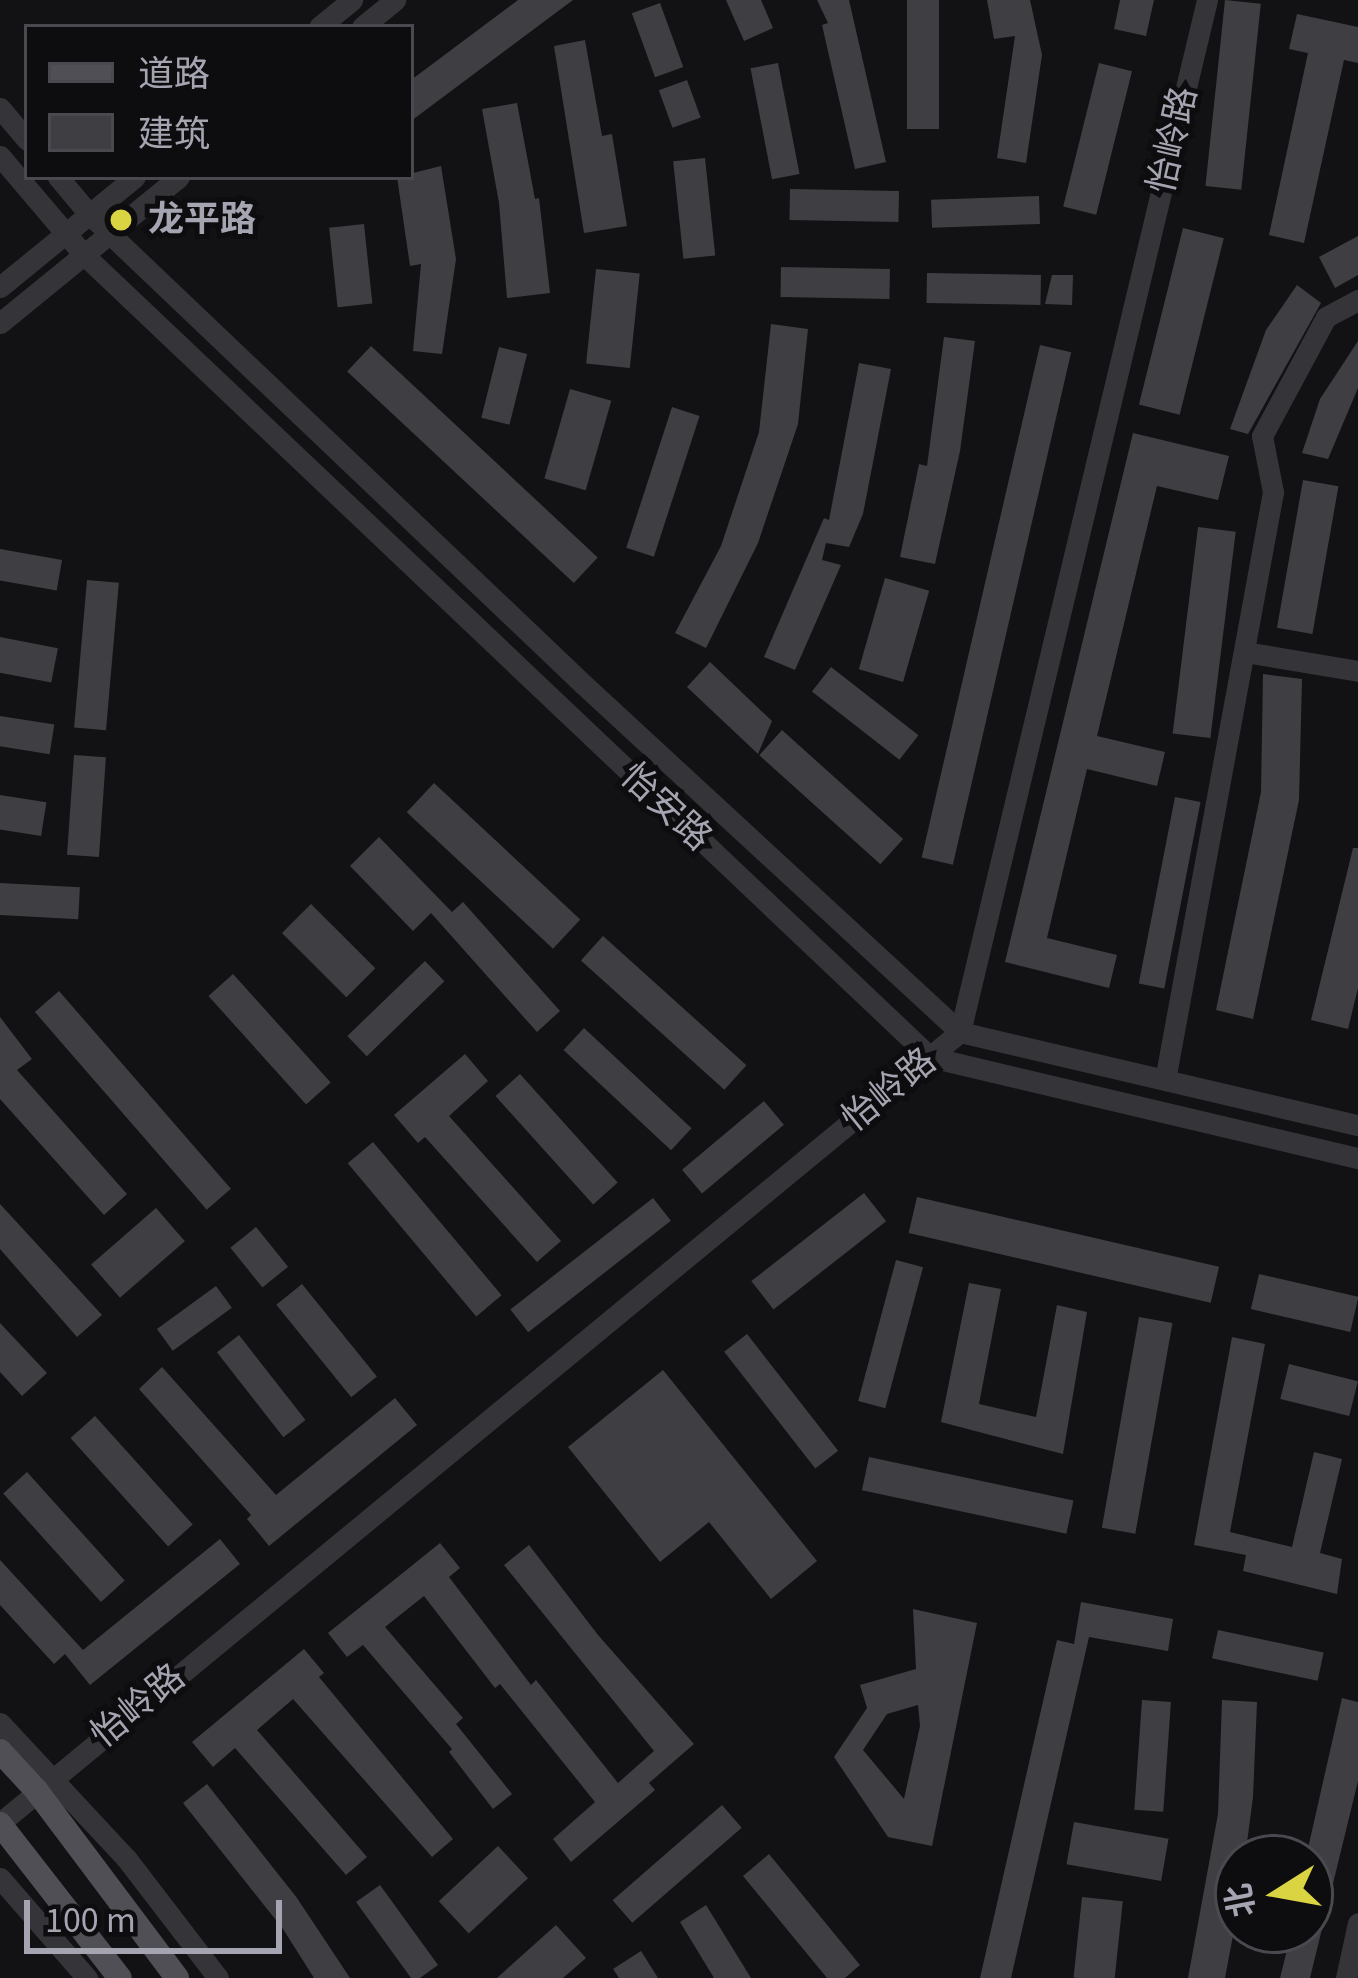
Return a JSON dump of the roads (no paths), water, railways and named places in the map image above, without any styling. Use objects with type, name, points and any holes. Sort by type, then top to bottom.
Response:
[{"type":"main road","points":[[0,1750],[43,1784],[177,1978]]},
{"type":"main road","points":[[0,1823],[120,1978]]},
{"type":"street","points":[[323,24],[352,0]]},
{"type":"street","points":[[366,24],[394,0]]},
{"type":"street","name":"怡岭路","points":[[0,1823],[960,1032],[1207,0]]},
{"type":"street","points":[[0,107],[24,136]]},
{"type":"street","name":"怡安路","points":[[0,156],[82,254],[930,1057]]},
{"type":"street","name":"怡安路","points":[[61,180],[89,214],[584,684],[960,1032],[1358,1125]]},
{"type":"street","points":[[0,287],[131,180]]},
{"type":"street","points":[[0,323],[175,180]]},
{"type":"street","points":[[1165,1080],[1273,492],[1262,436],[1326,316],[1358,300]]},
{"type":"street","points":[[1245,652],[1358,671]]},
{"type":"street","points":[[930,1057],[1358,1158]]},
{"type":"street","points":[[0,1724],[43,1784],[126,1858],[218,1978]]},
{"type":"street","points":[[0,1878],[87,1978]]},
{"type":"street","points":[[1346,1978],[1358,1923]]},
{"type":"place","name":"龙平路","points":[[121,220]]}]
